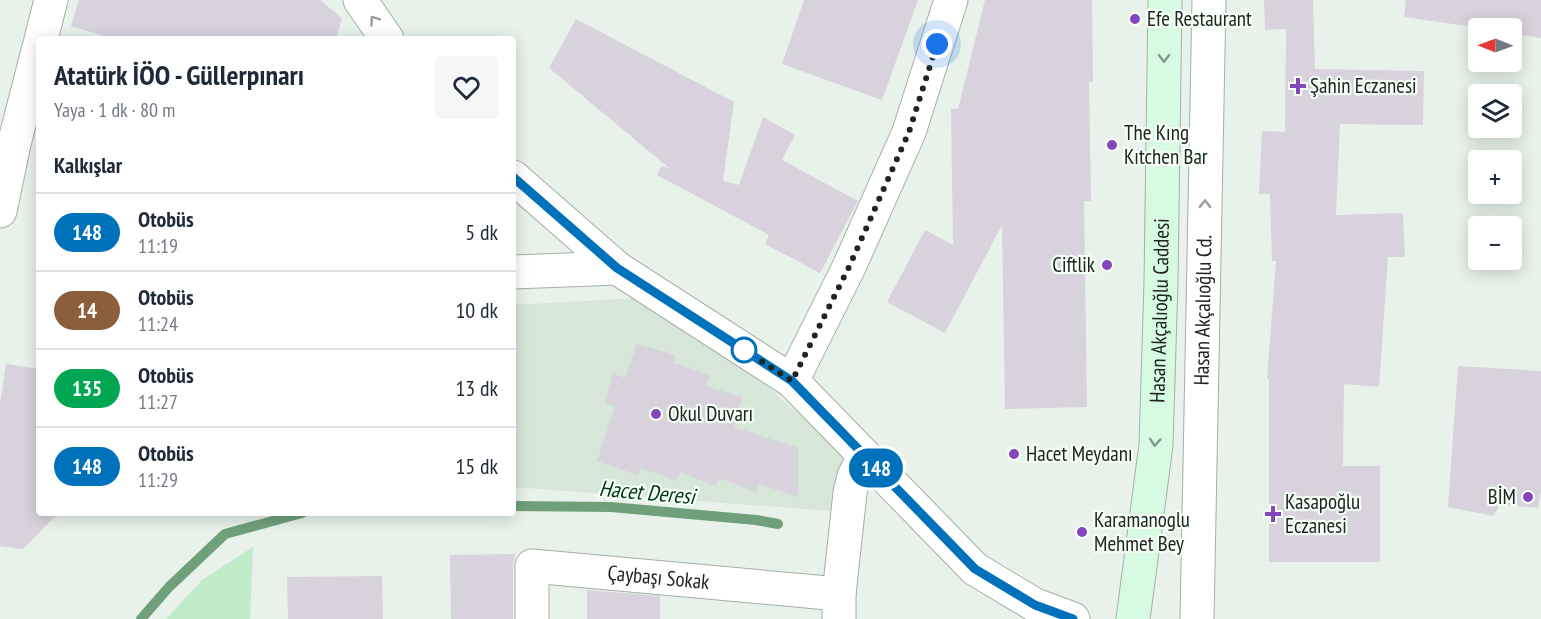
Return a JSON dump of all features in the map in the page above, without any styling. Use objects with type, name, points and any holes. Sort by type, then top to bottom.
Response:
[{"type":"main road","name":"Hasan Akçalıoğlu Caddesi","points":[[1133,619],[1156,445],[1165,0]]},
{"type":"street","points":[[42,36],[51,0]]},
{"type":"street","points":[[360,0],[385,36]]},
{"type":"street","points":[[792,381],[849,267],[909,132],[951,0]]},
{"type":"street","name":"Hasan Akçalıoğlu Cd.","points":[[1197,619],[1209,0]]},
{"type":"street","points":[[0,211],[18,144],[36,61]]},
{"type":"street","points":[[516,180],[617,268],[792,381],[975,569],[1035,605],[1073,619]]},
{"type":"street","points":[[516,272],[617,268]]},
{"type":"street","points":[[839,606],[850,493],[854,476],[864,457]]},
{"type":"street","name":"Çaybaşı Sokak","points":[[532,619],[532,566],[839,606]]},
{"type":"shaded area","name":"Okul Duvarı","points":[[639,298],[751,372],[846,456],[830,511],[516,487],[516,305]]},
{"type":"green space","points":[[253,547],[250,619],[166,619],[202,580]]},
{"type":"building","points":[[79,0],[320,0],[342,18],[337,36],[103,36],[71,26]]},
{"type":"building","points":[[804,0],[918,0],[882,100],[782,64]]},
{"type":"building","points":[[985,0],[1092,0],[1093,82],[1089,82],[1091,201],[1084,201],[1087,407],[1005,409],[1002,225],[945,333],[887,302],[925,230],[953,245],[951,109],[958,109]]},
{"type":"building","points":[[1264,0],[1313,0],[1315,69],[1424,71],[1423,125],[1340,124],[1336,215],[1403,213],[1405,257],[1388,257],[1379,387],[1344,384],[1343,466],[1380,466],[1380,562],[1269,562],[1269,379],[1267,379],[1276,261],[1272,261],[1270,194],[1259,194],[1262,131],[1285,132],[1286,29],[1265,30]]},
{"type":"building","points":[[1406,0],[1541,0],[1541,38],[1522,35],[1522,18],[1468,18],[1468,26],[1404,17]]},
{"type":"building","points":[[576,19],[734,102],[723,181],[739,185],[763,117],[795,135],[782,160],[858,201],[820,273],[765,244],[769,235],[657,175],[661,166],[669,168],[549,68]]},
{"type":"building","points":[[637,344],[675,355],[673,363],[710,375],[706,386],[742,397],[734,427],[798,448],[798,497],[759,484],[756,492],[719,478],[715,486],[680,472],[677,481],[641,468],[638,475],[597,461],[615,406],[605,403],[613,374],[625,378]]},
{"type":"building","points":[[6,364],[36,369],[36,516],[55,516],[23,549],[0,546],[0,404]]},
{"type":"building","points":[[1458,366],[1541,371],[1541,491],[1538,508],[1501,504],[1493,516],[1448,507]]},
{"type":"building","points":[[515,554],[513,619],[451,619],[450,555]]},
{"type":"building","points":[[382,576],[383,619],[288,619],[287,577]]},
{"type":"building","points":[[587,590],[660,596],[660,619],[587,619]]},
{"type":"waterway","name":"Hacet Deresi","points":[[516,506],[611,507],[778,524]]},
{"type":"waterway","name":"Hacet Deresi","points":[[141,619],[169,587],[225,534],[291,516]]},
{"type":"bus line","name":"148","points":[[516,180],[617,268],[792,381],[975,569],[1035,605],[1073,619]]},
{"type":"place","name":"Efe Restaurant","points":[[1135,19]]},
{"type":"place","name":"Şahin Eczanesi","points":[[1298,86]]},
{"type":"place","name":"The Kıng Kıtchen Bar","points":[[1112,145]]},
{"type":"place","name":"Ciftlik","points":[[1107,265]]},
{"type":"place","name":"Okul Duvarı","points":[[656,414]]},
{"type":"place","name":"Hacet Meydanı","points":[[1014,454]]},
{"type":"place","name":"BİM","points":[[1528,497]]},
{"type":"place","name":"Kasapoğlu Eczanesi","points":[[1273,514]]},
{"type":"place","name":"Karamanoglu Mehmet Bey","points":[[1082,532]]},
{"type":"route","points":[[744,350],[792,381],[849,267],[909,132],[937,44]]}]
